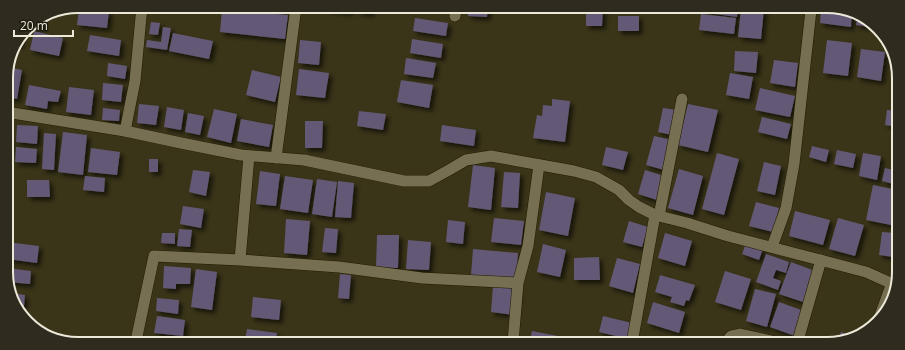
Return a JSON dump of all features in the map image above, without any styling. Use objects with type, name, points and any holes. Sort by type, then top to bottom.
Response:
[{"type":"street","points":[[125,131],[135,81],[141,13]]},
{"type":"street","points":[[276,158],[295,13]]},
{"type":"street","points":[[772,247],[786,208],[794,164],[811,13]]},
{"type":"street","points":[[633,337],[682,99]]},
{"type":"street","points":[[13,113],[125,131],[249,156],[304,160],[404,181],[429,181],[466,160],[491,156],[574,171],[596,178],[619,190],[639,207],[657,216],[866,272],[891,283]]},
{"type":"street","points":[[240,260],[249,156]]},
{"type":"street","points":[[513,337],[518,283],[528,246],[539,165]]},
{"type":"street","points":[[137,337],[154,256],[339,267],[422,278],[518,283]]},
{"type":"street","points":[[799,337],[822,260]]},
{"type":"street","points":[[730,337],[740,334],[753,337]]},
{"type":"building","points":[[78,13],[109,13],[107,28],[77,25]]},
{"type":"building","points":[[222,13],[262,13],[288,15],[285,39],[220,32]]},
{"type":"building","points":[[468,13],[487,13],[487,17],[468,16]]},
{"type":"building","points":[[586,13],[603,13],[602,26],[586,26]]},
{"type":"building","points":[[708,13],[738,13],[737,17]]},
{"type":"building","points":[[741,13],[764,13],[761,39],[738,37]]},
{"type":"building","points":[[821,13],[836,14],[852,18],[851,27],[820,23]]},
{"type":"building","points":[[701,14],[736,18],[734,34],[699,30]]},
{"type":"building","points":[[618,16],[639,16],[639,31],[618,31]]},
{"type":"building","points":[[415,18],[448,23],[446,36],[413,31]]},
{"type":"building","points":[[857,21],[866,26],[856,25]]},
{"type":"building","points":[[151,22],[160,23],[158,35],[149,34]]},
{"type":"building","points":[[163,27],[171,28],[167,50],[146,47],[147,40],[161,42]]},
{"type":"building","points":[[34,31],[63,38],[59,56],[30,50]]},
{"type":"building","points":[[173,33],[213,41],[209,59],[169,51]]},
{"type":"building","points":[[90,35],[121,40],[119,56],[87,51]]},
{"type":"building","points":[[412,39],[443,44],[441,58],[410,53]]},
{"type":"building","points":[[300,40],[321,42],[319,65],[298,63]]},
{"type":"building","points":[[827,40],[852,43],[848,76],[823,73]]},
{"type":"building","points":[[861,49],[885,52],[881,81],[857,77]]},
{"type":"building","points":[[735,51],[758,52],[756,73],[734,71]]},
{"type":"building","points":[[406,58],[436,63],[433,78],[404,74]]},
{"type":"building","points":[[774,60],[798,63],[795,87],[770,83]]},
{"type":"building","points":[[108,63],[127,66],[125,79],[107,76]]},
{"type":"building","points":[[14,68],[22,70],[17,99],[13,98]]},
{"type":"building","points":[[299,69],[329,73],[325,98],[296,95]]},
{"type":"building","points":[[252,70],[281,77],[275,102],[246,95]]},
{"type":"building","points":[[730,73],[753,77],[749,99],[726,95]]},
{"type":"building","points":[[401,80],[433,85],[429,108],[397,102]]},
{"type":"building","points":[[103,83],[123,85],[121,102],[102,100]]},
{"type":"building","points":[[29,85],[61,91],[58,102],[48,101],[47,109],[25,105]]},
{"type":"building","points":[[69,87],[94,90],[91,115],[66,112]]},
{"type":"building","points":[[760,88],[795,96],[790,117],[755,110]]},
{"type":"building","points":[[552,99],[570,101],[565,142],[533,138],[537,115],[542,116],[543,105],[552,106]]},
{"type":"building","points":[[139,104],[159,106],[156,125],[137,123]]},
{"type":"building","points":[[688,104],[718,110],[708,152],[678,145]]},
{"type":"building","points":[[167,107],[184,110],[181,130],[164,127]]},
{"type":"building","points":[[103,108],[120,110],[119,121],[102,120]]},
{"type":"building","points":[[663,108],[677,110],[672,135],[658,132]]},
{"type":"building","points":[[214,109],[237,114],[231,143],[207,137]]},
{"type":"building","points":[[887,110],[892,110],[892,126],[885,125]]},
{"type":"building","points":[[359,111],[386,114],[383,130],[357,126]]},
{"type":"building","points":[[188,113],[204,116],[200,135],[185,132]]},
{"type":"building","points":[[762,117],[791,124],[787,139],[758,132]]},
{"type":"building","points":[[241,119],[273,125],[269,147],[237,141]]},
{"type":"building","points":[[305,121],[323,121],[322,148],[305,148]]},
{"type":"building","points":[[17,125],[38,126],[37,144],[16,142]]},
{"type":"building","points":[[442,125],[476,130],[474,146],[440,141]]},
{"type":"building","points":[[63,132],[87,135],[83,175],[58,172]]},
{"type":"building","points":[[44,133],[56,134],[54,170],[42,169]]},
{"type":"building","points":[[654,136],[672,140],[664,170],[646,165]]},
{"type":"building","points":[[812,146],[829,150],[826,162],[809,157]]},
{"type":"building","points":[[16,147],[37,149],[36,163],[15,162]]},
{"type":"building","points":[[606,147],[628,152],[623,170],[602,165]]},
{"type":"building","points":[[91,148],[120,152],[117,175],[88,172]]},
{"type":"building","points":[[837,150],[856,154],[853,168],[834,164]]},
{"type":"building","points":[[717,153],[739,159],[724,215],[702,209]]},
{"type":"building","points":[[863,153],[881,156],[877,180],[859,176]]},
{"type":"building","points":[[149,159],[158,159],[158,172],[149,172]]},
{"type":"building","points":[[764,162],[781,166],[775,195],[757,191]]},
{"type":"building","points":[[473,165],[495,168],[491,210],[468,207]]},
{"type":"building","points":[[885,168],[892,170],[892,184],[882,181]]},
{"type":"building","points":[[679,169],[703,176],[693,215],[668,208]]},
{"type":"building","points":[[193,170],[210,172],[206,196],[189,192]]},
{"type":"building","points":[[645,170],[664,176],[657,200],[638,194]]},
{"type":"building","points":[[260,171],[280,174],[276,206],[256,204]]},
{"type":"building","points":[[504,172],[520,173],[518,208],[501,207]]},
{"type":"building","points":[[85,176],[105,178],[104,192],[83,190]]},
{"type":"building","points":[[285,176],[313,180],[308,213],[280,209]]},
{"type":"building","points":[[317,179],[337,182],[332,217],[312,214]]},
{"type":"building","points":[[27,180],[49,180],[50,197],[27,197]]},
{"type":"building","points":[[338,181],[354,183],[351,218],[335,217]]},
{"type":"building","points":[[873,185],[892,189],[892,225],[866,220]]},
{"type":"building","points":[[546,192],[575,198],[568,236],[539,230]]},
{"type":"building","points":[[756,202],[779,208],[773,232],[749,226]]},
{"type":"building","points":[[183,206],[204,209],[201,228],[180,224]]},
{"type":"building","points":[[795,211],[830,220],[823,245],[789,236]]},
{"type":"building","points":[[494,218],[524,221],[521,245],[491,242]]},
{"type":"building","points":[[838,218],[864,225],[855,256],[829,249]]},
{"type":"building","points":[[286,219],[310,221],[307,255],[284,253]]},
{"type":"building","points":[[448,220],[465,222],[463,244],[446,242]]},
{"type":"building","points":[[629,221],[648,227],[642,247],[623,242]]},
{"type":"building","points":[[325,228],[338,229],[336,253],[322,252]]},
{"type":"building","points":[[179,229],[192,230],[190,247],[177,246]]},
{"type":"building","points":[[882,232],[892,233],[892,257],[879,255]]},
{"type":"building","points":[[162,233],[175,233],[175,244],[161,243]]},
{"type":"building","points":[[665,233],[692,241],[685,266],[658,258]]},
{"type":"building","points":[[377,235],[399,235],[398,268],[376,267]]},
{"type":"building","points":[[408,240],[431,242],[429,270],[406,269]]},
{"type":"building","points":[[13,243],[39,246],[37,263],[13,260]]},
{"type":"building","points":[[746,243],[763,249],[759,260],[742,254]]},
{"type":"building","points":[[543,244],[566,250],[560,277],[537,272]]},
{"type":"building","points":[[473,249],[518,253],[516,279],[471,275]]},
{"type":"building","points":[[766,254],[789,262],[786,273],[776,270],[773,278],[781,281],[778,290],[756,282]]},
{"type":"building","points":[[599,257],[600,280],[574,280],[574,258]]},
{"type":"building","points":[[617,258],[640,264],[633,293],[609,286]]},
{"type":"building","points":[[791,262],[815,271],[803,302],[779,294]]},
{"type":"building","points":[[164,266],[191,268],[190,284],[176,284],[176,289],[163,288]]},
{"type":"building","points":[[13,269],[31,271],[30,284],[14,283]]},
{"type":"building","points":[[196,269],[217,272],[212,310],[191,307]]},
{"type":"building","points":[[725,271],[751,279],[741,310],[715,302]]},
{"type":"building","points":[[340,274],[351,275],[349,299],[338,298]]},
{"type":"building","points":[[660,275],[695,285],[689,301],[686,300],[684,306],[670,302],[672,297],[655,292]]},
{"type":"building","points":[[493,286],[518,289],[515,315],[491,312]]},
{"type":"building","points":[[755,289],[776,294],[767,327],[746,321]]},
{"type":"building","points":[[16,294],[25,295],[24,306],[23,306]]},
{"type":"building","points":[[253,297],[281,300],[279,320],[251,317]]},
{"type":"building","points":[[157,298],[179,300],[178,314],[156,311]]},
{"type":"building","points":[[653,302],[685,312],[679,333],[647,323]]},
{"type":"building","points":[[779,302],[804,311],[795,336],[770,327]]},
{"type":"building","points":[[157,316],[185,320],[183,336],[154,333]]},
{"type":"building","points":[[603,316],[632,323],[628,337],[620,337],[599,332]]},
{"type":"building","points":[[247,329],[277,333],[276,337],[246,337]]},
{"type":"building","points":[[532,331],[563,337],[531,337]]},
{"type":"building","points":[[841,332],[847,334],[840,336]]}]
